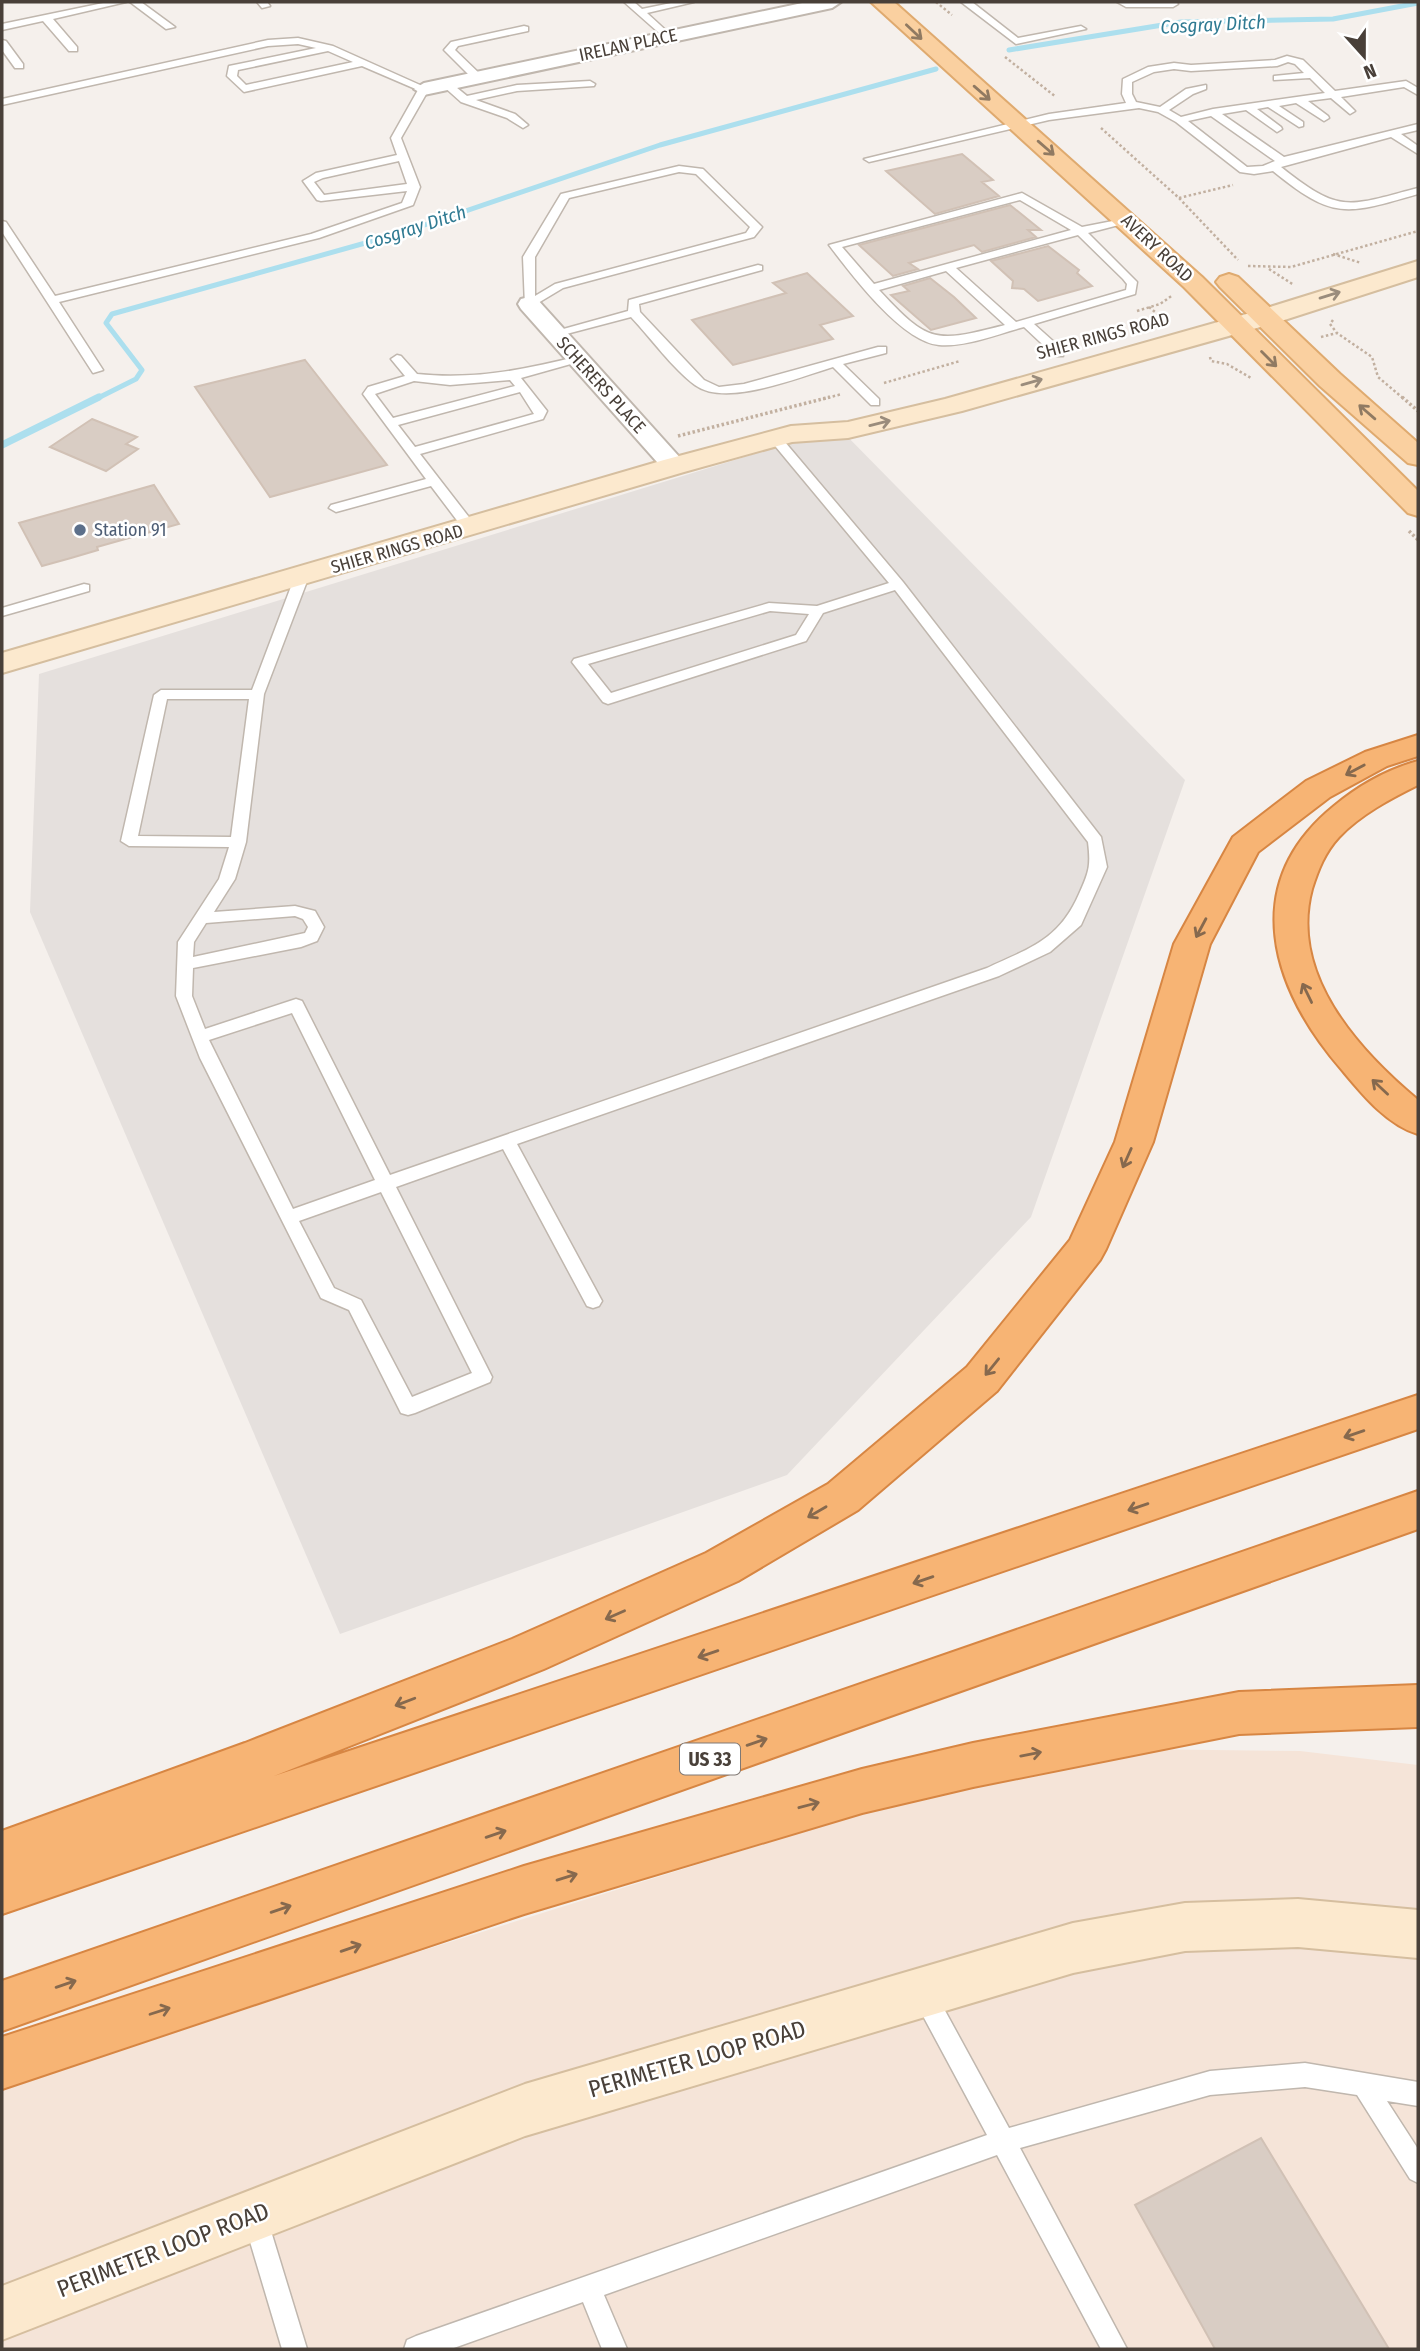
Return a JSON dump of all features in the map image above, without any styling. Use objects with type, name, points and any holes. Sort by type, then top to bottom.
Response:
[{"type":"highway","points":[[2,1854],[245,1765],[528,1654],[722,1567],[843,1497],[982,1379],[1086,1250],[1134,1142],[1192,944],[1245,845],[1318,789],[1376,759],[1418,745]]},
{"type":"highway","points":[[1418,772],[1349,808],[1320,835],[1301,867],[1291,899],[1289,934],[1296,971],[1313,1007],[1343,1051],[1418,1120]]},
{"type":"highway","points":[[2,1890],[1418,1412]]},
{"type":"highway","name":"US 33","points":[[2,2006],[1418,1510]]},
{"type":"highway","points":[[2,2063],[524,1890],[863,1791],[973,1765],[1239,1713],[1418,1706]]},
{"type":"main road","name":"AVERY ROAD","points":[[882,2],[1128,221],[1238,312],[1330,380],[1418,457]]},
{"type":"main road","points":[[1028,99],[1049,117],[1072,123]]},
{"type":"main road","name":"SHIER RINGS ROAD","points":[[783,436],[848,430],[919,413],[1238,312],[1365,264],[1418,248]]},
{"type":"main road","name":"AVERY ROAD","points":[[1213,267],[1238,312],[1418,507]]},
{"type":"main road","name":"SHIER RINGS ROAD","points":[[1185,313],[1238,312],[1418,269]]},
{"type":"main road","points":[[919,413],[929,400],[945,390],[1055,350],[1238,312]]},
{"type":"main road","name":"SHIER RINGS ROAD","points":[[2,663],[783,436],[829,417],[977,372]]},
{"type":"main road","name":"PERIMETER LOOP ROAD","points":[[2,2313],[525,2110],[1073,1948],[1185,1927],[1298,1923],[1418,1934]]},
{"type":"street","name":"IRELAN PLACE","points":[[424,89],[832,2]]},
{"type":"street","name":"SCHERERS PLACE","points":[[529,304],[674,466]]},
{"type":"lane","points":[[2,27],[121,2]]},
{"type":"lane","points":[[135,2],[170,27]]},
{"type":"lane","points":[[629,2],[667,37]]},
{"type":"lane","points":[[640,12],[689,2]]},
{"type":"lane","points":[[966,2],[1016,41],[1081,29]]},
{"type":"lane","points":[[1122,2],[1172,4],[1170,2]]},
{"type":"lane","points":[[46,18],[73,49]]},
{"type":"lane","points":[[478,78],[449,50],[455,44],[524,29]]},
{"type":"lane","points":[[2,102],[268,43],[298,41],[329,47],[424,89],[396,138],[414,187],[407,205],[315,236],[52,300]]},
{"type":"lane","points":[[2,43],[19,66]]},
{"type":"lane","points":[[329,47],[233,68],[232,76],[244,89],[362,63]]},
{"type":"lane","points":[[1132,106],[1126,94],[1127,81],[1152,69],[1277,63],[1287,59],[1299,62],[1350,111]]},
{"type":"lane","points":[[1278,78],[1311,75]]},
{"type":"lane","points":[[1180,120],[1213,112],[1406,84],[1418,92]]},
{"type":"lane","points":[[447,85],[465,100],[511,116],[523,125]]},
{"type":"lane","points":[[465,100],[517,88],[590,85]]},
{"type":"lane","points":[[1161,110],[1173,106],[1190,89],[1202,87]]},
{"type":"lane","points":[[1299,100],[1324,118]]},
{"type":"lane","points":[[1270,104],[1299,124]]},
{"type":"lane","points":[[1072,123],[1132,106],[1161,110],[1180,120],[1244,170],[1255,172],[1334,148],[1418,127]]},
{"type":"lane","points":[[1248,107],[1278,129]]},
{"type":"lane","points":[[1213,112],[1320,200],[1342,206],[1361,206],[1418,191]]},
{"type":"lane","points":[[869,159],[1049,117]]},
{"type":"lane","points":[[1371,125],[1418,151]]},
{"type":"lane","points":[[1343,131],[1360,142]]},
{"type":"lane","points":[[1318,137],[1334,148]]},
{"type":"lane","points":[[1297,142],[1313,154]]},
{"type":"lane","points":[[402,157],[320,175],[309,181],[321,198],[331,199],[388,187],[414,187]]},
{"type":"lane","points":[[679,169],[699,171],[756,227],[750,235],[559,286],[529,304],[529,257],[565,196],[679,169]]},
{"type":"lane","points":[[1022,195],[1080,231],[1133,284],[1131,292],[1026,323],[947,341],[935,341],[922,336],[872,288],[835,246],[1022,195]]},
{"type":"lane","points":[[872,288],[1080,231],[1128,221]]},
{"type":"lane","points":[[2,224],[97,370]]},
{"type":"lane","points":[[758,268],[633,302],[634,313],[700,383],[717,391],[745,388],[882,350]]},
{"type":"lane","points":[[949,268],[1013,326]]},
{"type":"lane","points":[[555,333],[634,313]]},
{"type":"lane","points":[[1026,323],[1055,350]]},
{"type":"lane","points":[[397,359],[412,377]]},
{"type":"lane","points":[[470,527],[369,394],[372,390],[412,377],[450,381],[513,376],[579,359]]},
{"type":"lane","points":[[835,363],[875,402]]},
{"type":"lane","points":[[412,452],[540,416],[541,411],[513,376]]},
{"type":"lane","points":[[390,423],[522,388]]},
{"type":"lane","points":[[289,1217],[993,972],[1044,948],[1075,920],[1099,867],[1096,841],[783,436]]},
{"type":"lane","points":[[336,508],[435,481]]},
{"type":"lane","points":[[200,1037],[296,1006],[483,1377],[408,1407],[355,1305],[327,1293],[200,1037],[184,996],[186,942],[227,879],[238,842],[257,694],[302,576]]},
{"type":"lane","points":[[818,610],[801,638],[608,699],[579,662],[769,607],[818,610],[898,585]]},
{"type":"lane","points":[[2,612],[84,588]]},
{"type":"lane","points":[[238,842],[129,841],[161,695],[257,694]]},
{"type":"lane","points":[[185,964],[295,943],[311,937],[316,927],[309,915],[295,911],[202,918]]},
{"type":"lane","points":[[508,1141],[593,1301]]},
{"type":"lane","points":[[922,1993],[1115,2349]]},
{"type":"lane","points":[[416,2349],[455,2343],[589,2288],[1004,2141],[1210,2083],[1305,2075],[1418,2094]]},
{"type":"lane","points":[[1364,2085],[1418,2171]]},
{"type":"lane","points":[[254,2215],[295,2349]]},
{"type":"lane","points":[[589,2288],[615,2349]]},
{"type":"path","points":[[936,2],[956,18]]},
{"type":"path","points":[[1002,54],[1072,123],[1136,158],[1179,198],[1241,263],[1268,268],[1291,267],[1418,231]]},
{"type":"path","points":[[1333,254],[1365,264]]},
{"type":"path","points":[[1337,333],[1372,357],[1378,377],[1418,411]]},
{"type":"shaded area","points":[[839,428],[1185,780],[1031,1217],[787,1475],[340,1634],[30,912],[39,674]]},
{"type":"shaded area","points":[[1131,1749],[1300,1751],[1418,1765],[1418,2349],[2,2349],[2,2091],[168,2030],[984,1775]]},
{"type":"building","points":[[962,154],[993,180],[982,182],[999,196],[935,214],[886,171]]},
{"type":"building","points":[[1010,205],[1041,230],[1028,230],[1036,237],[982,252],[974,245],[909,263],[918,269],[893,276],[859,245]]},
{"type":"building","points":[[1048,246],[1079,270],[1077,273],[1092,286],[1038,301],[1024,289],[1012,288],[1013,281],[991,261]]},
{"type":"building","points":[[807,273],[853,316],[820,325],[833,339],[733,365],[692,320],[786,293],[773,283]]},
{"type":"building","points":[[930,278],[976,318],[931,330],[891,295],[909,291],[903,286]]},
{"type":"building","points":[[305,360],[387,465],[270,497],[195,387]]},
{"type":"building","points":[[92,419],[137,437],[126,444],[138,449],[106,471],[50,447]]},
{"type":"building","name":"Station 91","points":[[154,485],[179,524],[97,547],[98,550],[71,558],[42,566],[19,523]]},
{"type":"building","points":[[1261,2138],[1389,2349],[1215,2349],[1135,2205]]},
{"type":"waterway","name":"Cosgray Ditch","points":[[1009,50],[1181,22],[1333,19],[1418,3]]},
{"type":"waterway","name":"Cosgray Ditch","points":[[96,399],[136,379],[142,370],[106,323],[112,314],[401,233],[660,145],[936,69]]},
{"type":"waterway","name":"Cosgray Ditch","points":[[2,445],[99,397]]},
{"type":"place","name":"Station 91","points":[[80,530]]}]
